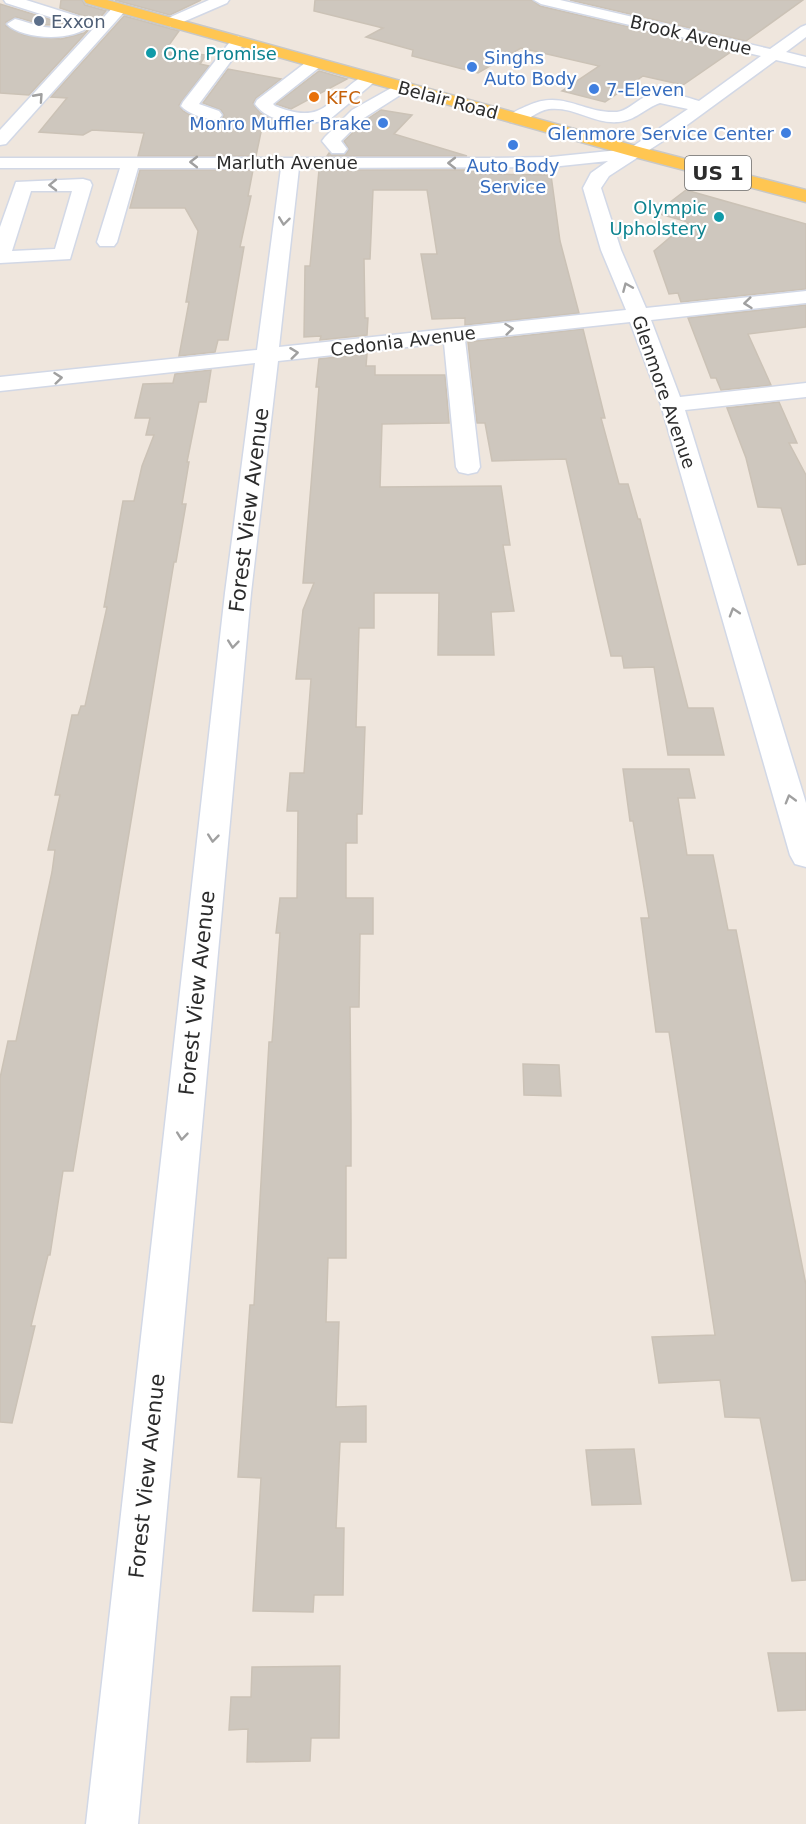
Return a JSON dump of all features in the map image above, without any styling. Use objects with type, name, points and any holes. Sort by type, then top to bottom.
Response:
[{"type":"main road","name":"Belair Road","points":[[93,0],[637,152],[806,196]]},
{"type":"street","points":[[11,0],[63,16],[82,25],[68,32],[45,33],[15,24]]},
{"type":"street","points":[[63,16],[93,0]]},
{"type":"street","points":[[171,22],[222,0]]},
{"type":"street","name":"Brook Avenue","points":[[541,0],[806,62]]},
{"type":"street","points":[[0,140],[120,8]]},
{"type":"street","points":[[75,28],[98,31]]},
{"type":"street","points":[[600,174],[637,152],[806,30]]},
{"type":"street","points":[[213,115],[189,106],[238,41]]},
{"type":"street","points":[[315,63],[263,104],[269,110],[284,115],[304,118],[323,116],[371,78]]},
{"type":"street","points":[[338,149],[331,141],[358,114],[402,87]]},
{"type":"street","points":[[516,118],[542,105],[560,104],[605,117],[633,114],[654,99],[666,98],[700,106]]},
{"type":"street","name":"Marluth Avenue","points":[[0,163],[489,163],[573,160],[637,152]]},
{"type":"street","name":"Marluth Avenue","points":[[573,160],[588,164],[600,174]]},
{"type":"street","points":[[108,242],[131,162]]},
{"type":"street","name":"Forest View Avenue","points":[[111,1824],[236,617],[291,163]]},
{"type":"street","name":"Glenmore Avenue","points":[[600,174],[593,181],[592,188],[598,213],[672,405],[806,855]]},
{"type":"street","points":[[83,185],[76,211],[63,255],[0,257],[7,212],[23,186],[83,185]]},
{"type":"street","points":[[76,211],[117,210]]},
{"type":"street","name":"Cedonia Avenue","points":[[0,384],[267,357],[806,297]]},
{"type":"street","points":[[454,335],[468,467]]},
{"type":"street","points":[[672,405],[806,390]]},
{"type":"building","points":[[61,0],[82,0],[85,5],[106,11],[29,95],[0,93],[0,4],[65,24],[44,25],[16,17],[6,22],[6,26],[24,35],[61,39],[84,33],[91,27],[92,23],[84,16],[60,8]]},
{"type":"building","points":[[115,0],[201,0],[170,15]]},
{"type":"building","points":[[315,0],[532,0],[540,6],[732,51],[683,85],[643,76],[605,102],[562,91],[599,66],[521,48],[478,73],[412,56],[413,50],[366,37],[383,28],[314,11]]},
{"type":"building","points":[[570,0],[803,0],[746,41]]},
{"type":"building","points":[[124,16],[179,31],[164,52],[206,55],[200,64],[209,66],[179,105],[183,111],[192,116],[209,121],[221,120],[224,115],[221,110],[203,103],[228,69],[281,79],[256,98],[253,103],[260,113],[275,121],[261,132],[256,156],[138,156],[144,133],[92,130],[83,135],[39,132],[67,98],[51,97]]},
{"type":"building","points":[[319,71],[347,79],[291,109],[276,104]]},
{"type":"building","points":[[381,110],[412,115],[394,134],[467,156],[327,156],[329,153],[346,154],[349,149],[344,141],[366,120]]},
{"type":"building","points":[[140,170],[253,170],[248,196],[251,196],[240,247],[244,247],[228,340],[218,340],[215,352],[179,356],[198,231],[185,208],[130,208]]},
{"type":"building","points":[[319,170],[484,170],[478,174],[551,175],[560,241],[579,313],[465,325],[465,318],[432,319],[421,254],[437,254],[427,190],[373,190],[370,259],[364,259],[367,335],[320,340],[321,336],[304,337],[305,266],[310,266]]},
{"type":"building","points":[[686,190],[806,224],[806,289],[681,302],[678,293],[669,294],[654,251],[688,222],[656,213]]},
{"type":"building","points":[[806,305],[806,327],[748,334],[771,385],[721,390],[716,378],[711,378],[688,318]]},
{"type":"building","points":[[583,329],[605,418],[601,418],[619,484],[628,484],[638,519],[640,519],[688,708],[713,708],[724,755],[668,755],[654,667],[624,668],[622,656],[611,656],[566,459],[492,461],[485,423],[477,423],[468,342]]},
{"type":"building","points":[[367,354],[366,366],[375,366],[375,375],[445,375],[449,423],[382,424],[380,487],[501,486],[510,545],[503,545],[514,611],[491,612],[494,655],[438,655],[439,593],[374,593],[374,628],[359,628],[356,727],[365,727],[362,814],[357,814],[357,843],[346,843],[346,898],[373,898],[373,934],[360,934],[359,1007],[350,1007],[351,1166],[346,1166],[346,1258],[328,1258],[326,1322],[339,1322],[336,1407],[366,1406],[366,1442],[340,1442],[336,1528],[344,1528],[343,1595],[314,1595],[313,1612],[253,1611],[261,1478],[238,1477],[250,1305],[254,1305],[269,1042],[272,1042],[280,933],[276,933],[280,898],[297,898],[298,811],[287,811],[290,773],[304,773],[311,679],[296,679],[303,610],[314,583],[303,583],[319,387],[316,387],[319,359]]},
{"type":"building","points":[[211,370],[206,402],[199,402],[187,462],[189,462],[182,504],[186,504],[176,562],[174,562],[73,1171],[63,1171],[50,1255],[48,1255],[31,1326],[35,1326],[12,1423],[0,1422],[0,1078],[8,1041],[16,1041],[52,872],[55,850],[48,850],[60,795],[55,795],[72,715],[78,715],[81,706],[85,706],[107,607],[104,607],[123,501],[134,501],[142,466],[154,435],[146,435],[150,418],[135,418],[143,384],[173,383],[175,374]]},
{"type":"building","points":[[779,402],[797,443],[789,443],[806,475],[806,564],[798,565],[781,508],[758,507],[746,458],[727,408]]},
{"type":"building","points":[[623,769],[689,769],[695,798],[678,798],[687,855],[713,855],[728,930],[736,930],[806,1285],[806,1580],[792,1581],[760,1418],[725,1417],[720,1380],[659,1383],[652,1337],[715,1335],[669,1032],[656,1032],[641,918],[649,918],[633,821],[630,821]]},
{"type":"building","points":[[523,1064],[559,1065],[561,1096],[524,1095]]},
{"type":"building","points":[[634,1449],[641,1504],[592,1505],[586,1450]]},
{"type":"building","points":[[768,1653],[806,1653],[806,1710],[778,1711]]},
{"type":"building","points":[[340,1666],[339,1738],[311,1738],[310,1761],[247,1762],[248,1729],[229,1730],[231,1697],[251,1697],[252,1667]]},
{"type":"place","name":"Exxon","points":[[39,21]]},
{"type":"place","name":"One Promise","points":[[151,53]]},
{"type":"place","name":"Singhs Auto Body","points":[[472,67]]},
{"type":"place","name":"7-Eleven","points":[[594,89]]},
{"type":"place","name":"KFC","points":[[314,97]]},
{"type":"place","name":"Monro Muffler Brake","points":[[383,123]]},
{"type":"place","name":"Glenmore Service Center","points":[[786,133]]},
{"type":"place","name":"Auto Body Service","points":[[513,145]]},
{"type":"place","name":"Olympic Upholstery","points":[[719,217]]}]
